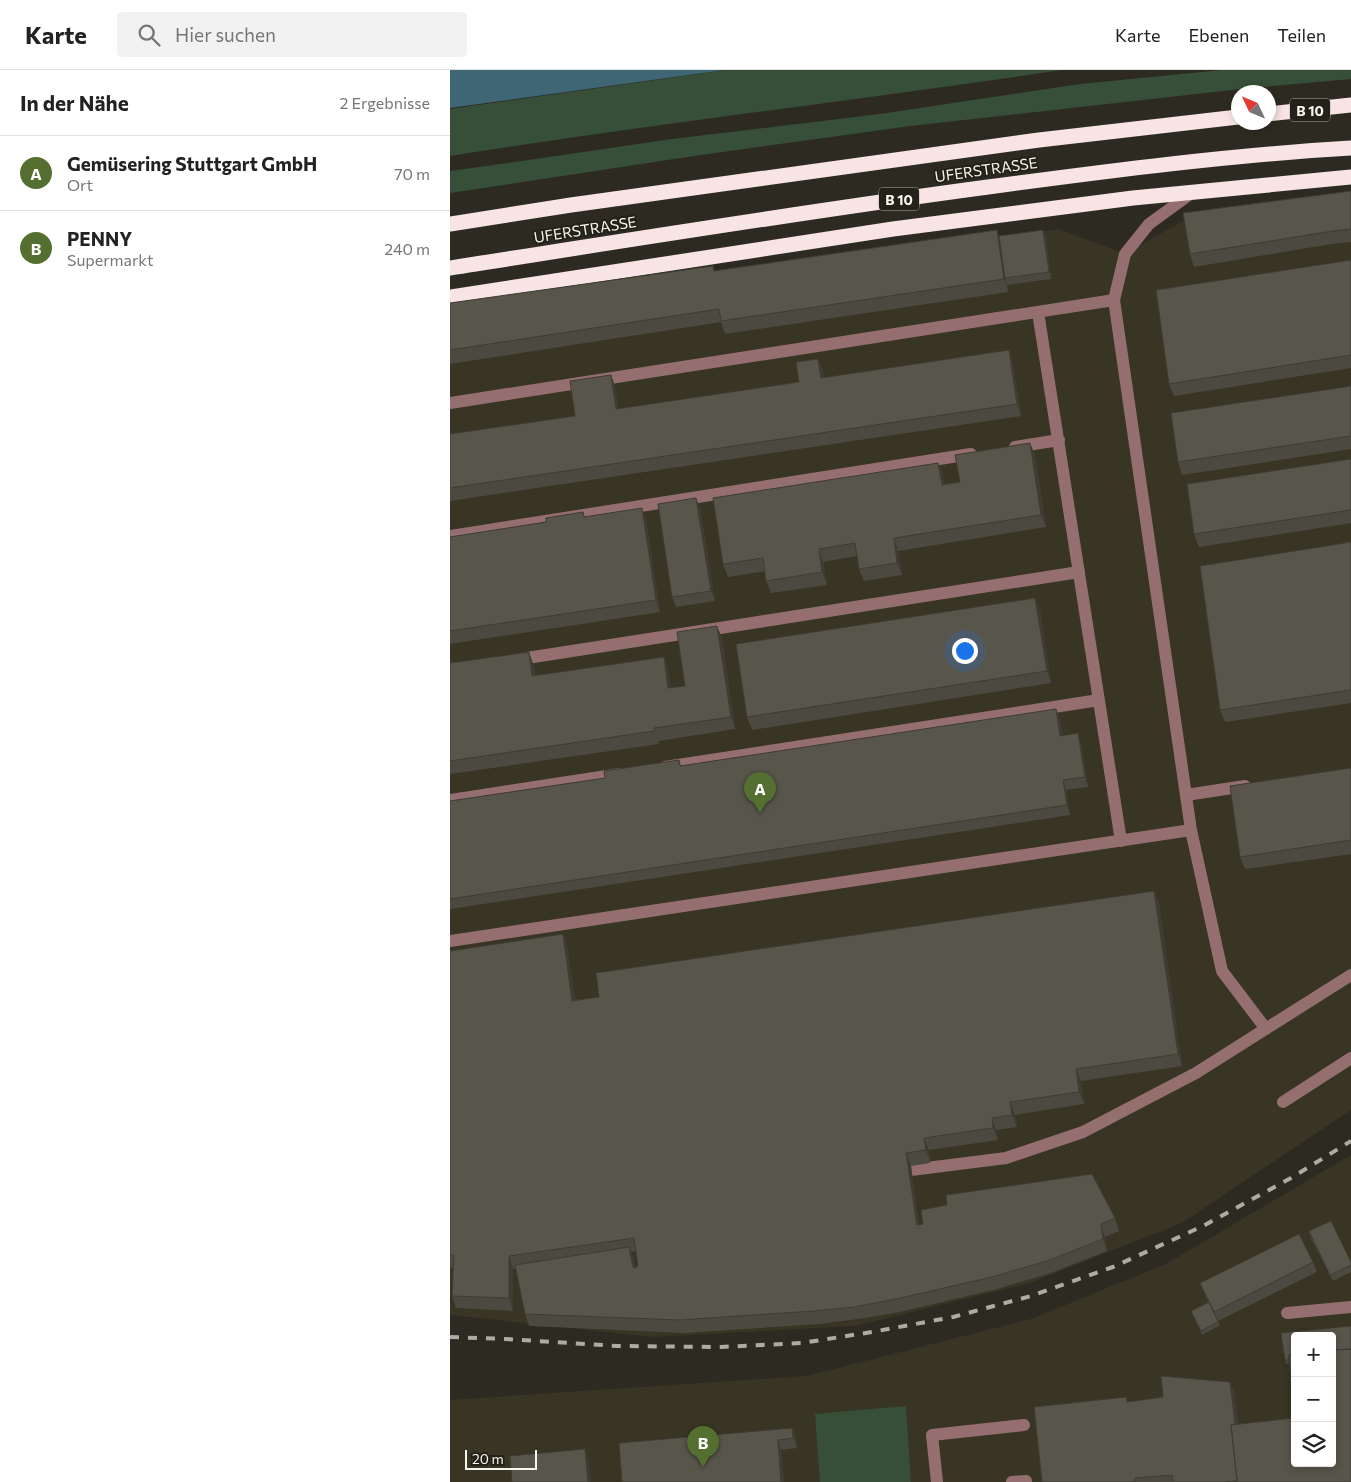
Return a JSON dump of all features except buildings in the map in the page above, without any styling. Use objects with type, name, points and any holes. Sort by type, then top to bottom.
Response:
[{"type":"highway","name":"B 10","points":[[1276,113],[1351,105]]},
{"type":"highway","name":"UFERSTRASSE","points":[[450,224],[571,205],[1039,140],[1231,118]]},
{"type":"highway","name":"UFERSTRASSE","points":[[450,268],[833,208],[1088,173],[1303,150],[1351,148]]},
{"type":"highway","points":[[450,296],[893,229],[1133,198],[1351,177]]},
{"type":"lane","points":[[1193,192],[1149,224],[1125,254],[1114,300],[1191,830],[1222,970],[1266,1029]]},
{"type":"lane","points":[[450,402],[1114,300]]},
{"type":"lane","points":[[1038,312],[1121,841]]},
{"type":"lane","points":[[1000,449],[1059,440]]},
{"type":"lane","points":[[450,536],[980,452]]},
{"type":"lane","points":[[499,662],[1079,572]]},
{"type":"lane","points":[[656,768],[1099,700]]},
{"type":"lane","points":[[450,800],[637,771]]},
{"type":"lane","points":[[1186,795],[1254,785]]},
{"type":"lane","points":[[450,941],[1191,830]]},
{"type":"lane","points":[[911,1170],[1006,1158],[1083,1132],[1196,1073],[1351,975]]},
{"type":"lane","points":[[1283,1102],[1351,1058]]},
{"type":"lane","points":[[1287,1313],[1351,1307]]},
{"type":"lane","points":[[937,1482],[932,1435],[1024,1425]]},
{"type":"lane","points":[[1012,1482],[1026,1480]]},
{"type":"shaded area","points":[[1351,203],[1351,1110],[1182,1223],[1030,1283],[855,1326],[653,1337],[450,1315],[450,320],[727,275],[1059,229],[1125,254],[1188,218]]},
{"type":"shaded area","points":[[1351,1155],[1351,1482],[450,1482],[450,1400],[806,1376],[1031,1319],[1166,1264]]},
{"type":"green space","points":[[727,70],[1062,70],[450,156],[450,109]]},
{"type":"green space","points":[[1222,70],[1351,70],[1351,79],[1276,86],[1231,85],[1231,90],[910,126],[450,193],[450,171],[672,139],[880,114],[1080,84]]},
{"type":"green space","points":[[906,1406],[911,1482],[820,1482],[815,1414]]},
{"type":"water","points":[[450,70],[725,70],[450,108]]},
{"type":"railway","points":[[450,1337],[617,1346],[721,1347],[802,1343],[953,1317],[1031,1296],[1113,1267],[1203,1226],[1291,1178],[1351,1141]]},
{"type":"place","name":"Gemüsering Stuttgart GmbH","points":[[760,813]]},
{"type":"place","name":"PENNY","points":[[703,1467]]}]
